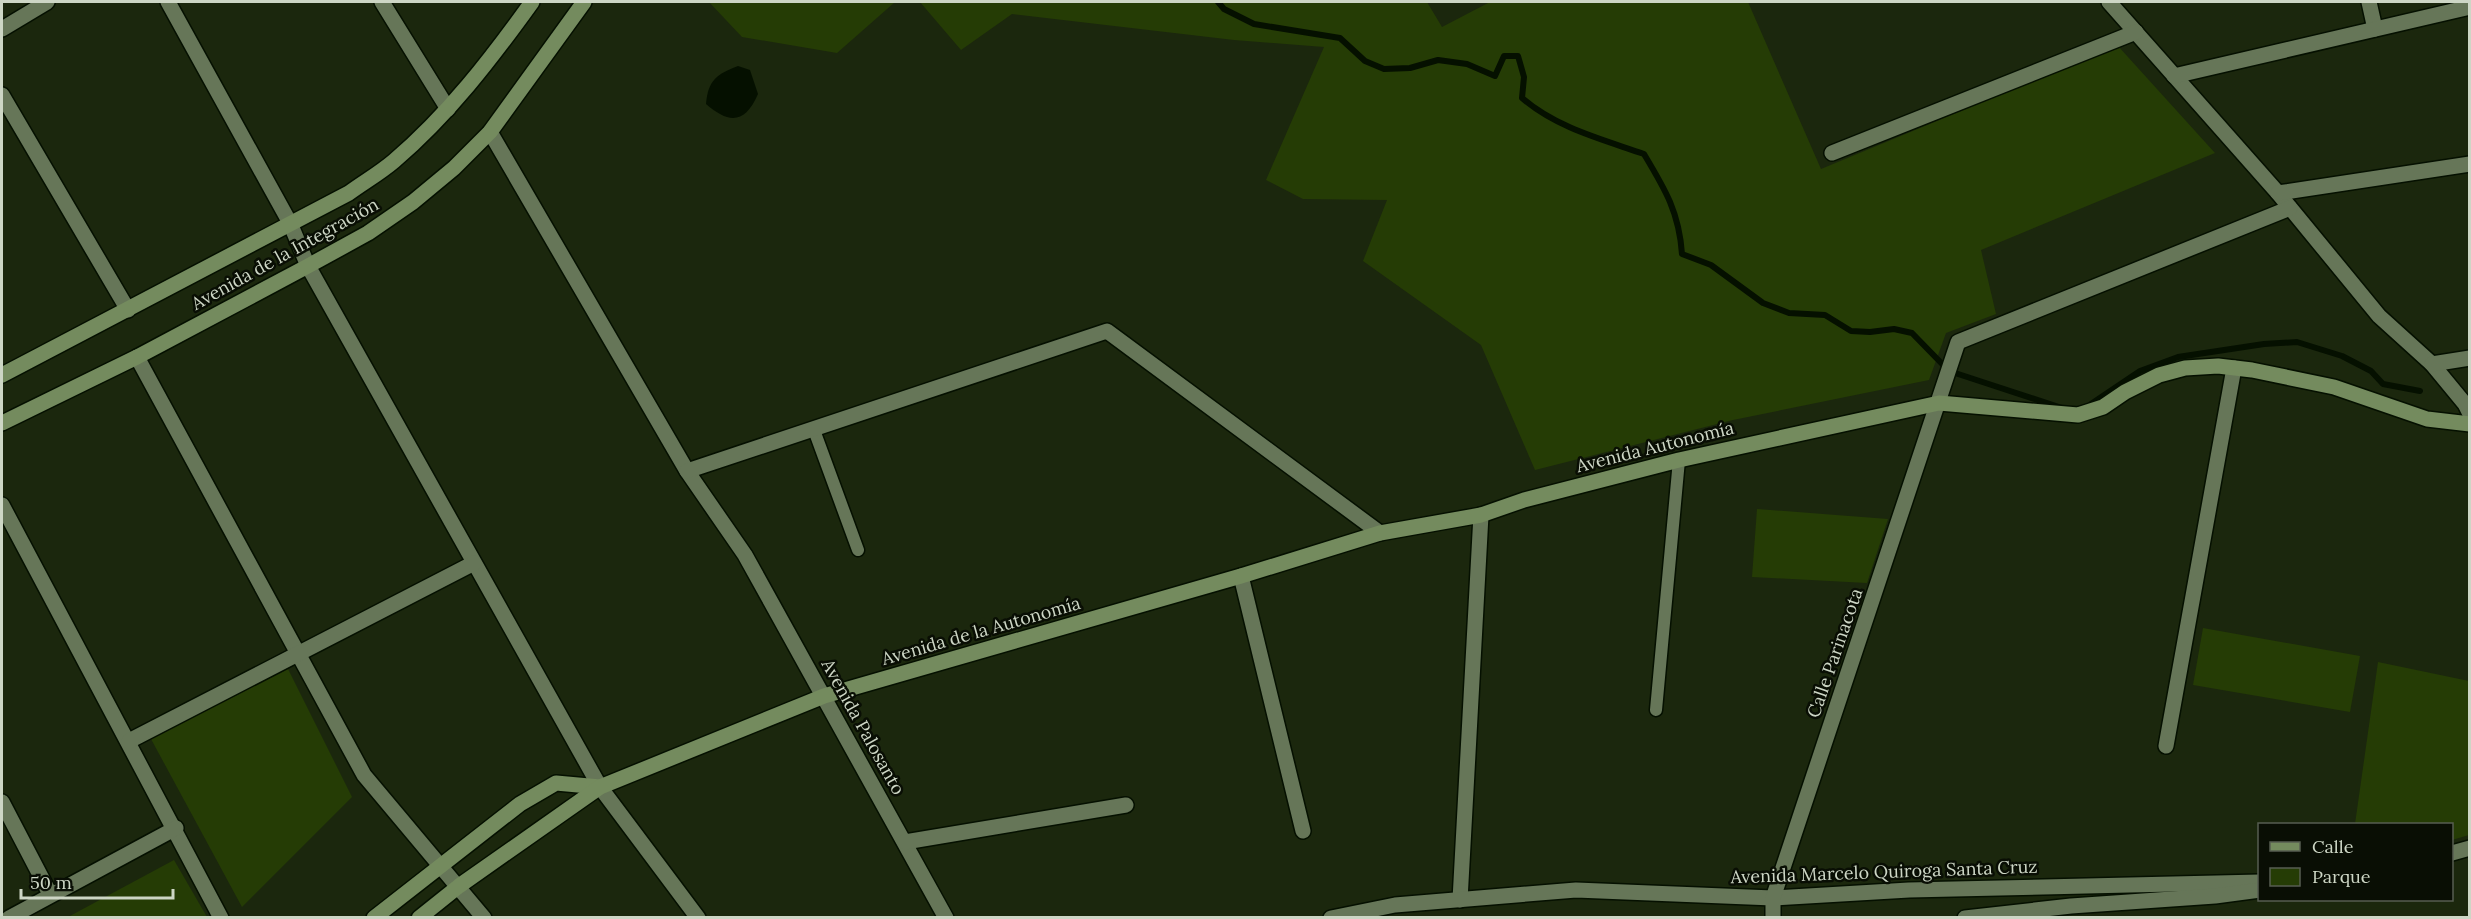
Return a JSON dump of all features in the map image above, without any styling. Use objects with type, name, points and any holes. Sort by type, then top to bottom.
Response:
[{"type":"street","points":[[2,29],[46,2]]},
{"type":"street","points":[[168,2],[290,223],[308,266],[600,787],[698,918]]},
{"type":"street","points":[[382,2],[448,109]]},
{"type":"street","name":"Avenida de la Integración","points":[[2,375],[349,193],[393,162],[448,109],[495,54],[532,2]]},
{"type":"street","name":"Avenida de la Integración","points":[[2,423],[137,357],[308,266],[368,233],[413,202],[454,168],[490,132],[584,2]]},
{"type":"street","points":[[2109,2],[2278,193],[2379,316],[2432,364],[2465,404],[2469,414]]},
{"type":"street","points":[[2369,2],[2375,29]]},
{"type":"street","points":[[2175,76],[2469,7]]},
{"type":"street","points":[[1832,153],[2136,32]]},
{"type":"street","points":[[2,95],[128,310]]},
{"type":"street","name":"Avenida Palosanto","points":[[490,132],[687,471],[745,555],[946,918]]},
{"type":"street","points":[[2278,193],[2469,164]]},
{"type":"street","name":"Calle Parinacota","points":[[1773,918],[1773,898],[1940,403],[1958,342],[2290,208]]},
{"type":"street","points":[[687,471],[1107,331],[1380,533]]},
{"type":"street","points":[[137,357],[364,775],[484,918]]},
{"type":"street","points":[[2432,364],[2469,358]]},
{"type":"street","name":"Avenida Autonomía","points":[[1380,533],[1481,514],[1524,500],[1679,460],[1940,403],[2078,415],[2103,407],[2125,392],[2159,375],[2185,368],[2218,366],[2234,368],[2334,387],[2427,419],[2469,424]]},
{"type":"street","points":[[2166,746],[2234,368]]},
{"type":"street","points":[[2,505],[176,828],[221,918]]},
{"type":"street","points":[[1460,900],[1481,514]]},
{"type":"street","name":"Avenida de la Autonomía","points":[[419,918],[459,886],[600,787],[824,696],[1242,576],[1380,533]]},
{"type":"street","points":[[129,741],[474,563]]},
{"type":"street","points":[[1242,576],[1303,831]]},
{"type":"street","name":"Avenida de la Autonomía","points":[[374,918],[520,804],[556,783],[600,787]]},
{"type":"street","points":[[2,802],[50,894]]},
{"type":"street","points":[[905,842],[1126,805]]},
{"type":"street","points":[[9,918],[176,828]]},
{"type":"street","points":[[2453,852],[2469,848]]},
{"type":"street","name":"Avenida Marcelo Quiroga Santa Cruz","points":[[1330,918],[1395,905],[1576,890],[1773,898],[1909,890],[2258,882]]},
{"type":"street","points":[[1965,918],[2071,906],[2216,896],[2258,890]]},
{"type":"lane","points":[[814,430],[858,550]]},
{"type":"lane","points":[[1656,710],[1679,460]]},
{"type":"green space","points":[[709,2],[895,2],[837,53],[742,37]]},
{"type":"green space","points":[[920,2],[1427,2],[1442,27],[1490,2],[1748,2],[1821,169],[2118,46],[2215,153],[1981,250],[1996,314],[1946,333],[1929,380],[1733,420],[1535,470],[1481,345],[1363,261],[1387,200],[1303,199],[1266,180],[1324,47],[1234,40],[1012,14],[961,50]]},
{"type":"green space","points":[[1757,509],[1888,519],[1867,583],[1752,577]]},
{"type":"green space","points":[[2203,628],[2360,656],[2350,712],[2193,685]]},
{"type":"green space","points":[[2378,662],[2469,681],[2469,835],[2453,840],[2453,823],[2355,823]]},
{"type":"green space","points":[[288,669],[352,797],[242,907],[151,739]]},
{"type":"green space","points":[[174,860],[207,917],[68,917]]},
{"type":"shaded area","points":[[738,66],[750,70],[758,94],[748,111],[742,116],[729,118],[714,111],[706,104],[707,96],[711,84],[719,75]]},
{"type":"waterway","points":[[1218,2],[1224,9],[1254,24],[1340,38],[1365,61],[1384,69],[1410,68],[1438,60],[1467,64],[1495,76],[1504,56],[1518,56],[1524,77],[1522,98],[1565,125],[1644,154],[1670,201],[1678,226],[1682,254],[1711,265],[1763,303],[1789,313],[1825,315],[1851,331],[1870,332],[1894,329],[1912,333],[1949,371],[2062,408]]},
{"type":"waterway","points":[[2091,404],[2140,371],[2178,357],[2264,344],[2297,342],[2342,356],[2371,371],[2383,384],[2420,391]]}]
